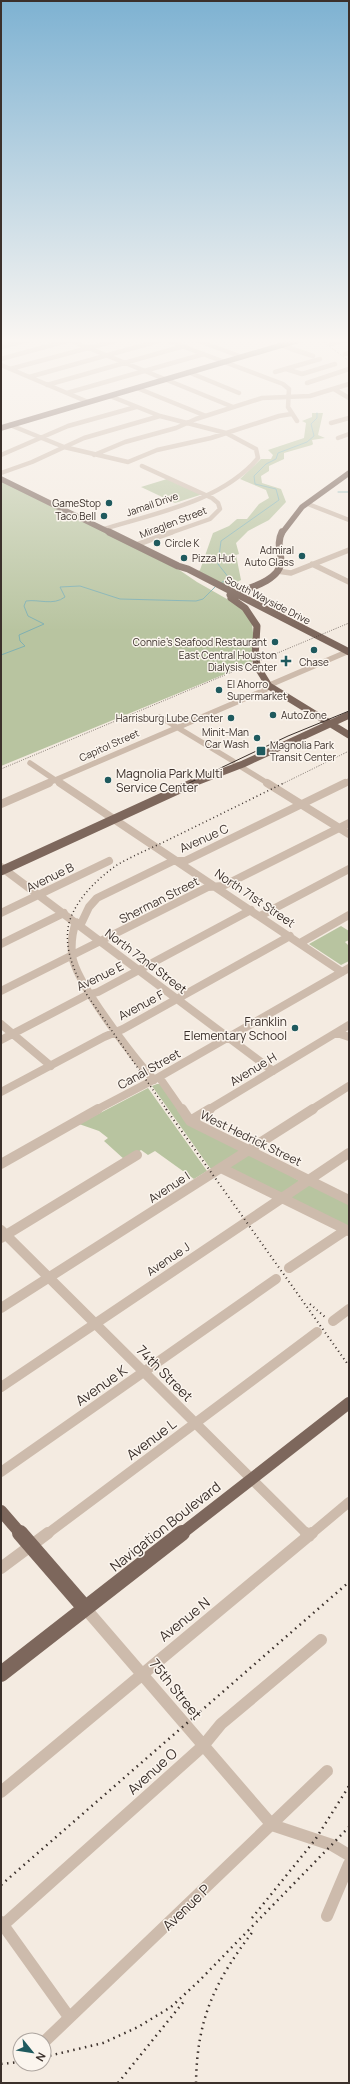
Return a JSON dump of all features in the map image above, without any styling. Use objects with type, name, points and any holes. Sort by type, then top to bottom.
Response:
[{"type":"main road","points":[[232,596],[275,579],[287,562],[281,545],[289,530],[311,504],[348,475]]},
{"type":"main road","name":"South Wayside Drive","points":[[3,478],[178,566],[188,569],[210,585],[349,651]]},
{"type":"main road","points":[[232,596],[281,572]]},
{"type":"main road","points":[[232,596],[245,608],[257,626],[255,657],[258,668],[269,686],[282,696],[349,735]]},
{"type":"main road","points":[[327,722],[349,709]]},
{"type":"main road","points":[[2,869],[327,722],[349,715]]},
{"type":"main road","name":"Navigation Boulevard","points":[[1,1674],[349,1403]]},
{"type":"main road","name":"75th Street","points":[[1,1511],[85,1608]]},
{"type":"street","points":[[3,478],[32,462],[89,437]]},
{"type":"street","points":[[94,455],[125,442],[142,437]]},
{"type":"street","points":[[1,455],[38,438],[94,455],[131,462],[157,450],[211,437]]},
{"type":"street","name":"Jamail Drive","points":[[104,529],[205,495],[232,482],[258,458],[256,449],[234,437]]},
{"type":"street","points":[[195,442],[201,447]]},
{"type":"street","points":[[142,466],[205,495]]},
{"type":"street","name":"Miraglen Street","points":[[136,545],[215,515],[219,512],[220,506],[216,501],[205,495]]},
{"type":"street","points":[[311,504],[349,520]]},
{"type":"street","points":[[275,579],[349,550]]},
{"type":"street","points":[[312,564],[349,582]]},
{"type":"street","points":[[281,572],[301,568]]},
{"type":"street","points":[[281,572],[291,573]]},
{"type":"street","name":"Capitol Street","points":[[1,804],[226,705],[254,695],[269,686],[349,651]]},
{"type":"street","points":[[160,717],[349,834]]},
{"type":"street","name":"North 71st Street","points":[[30,763],[300,943],[345,970]]},
{"type":"street","name":"Avenue C","points":[[78,924],[97,898],[178,861],[185,861],[349,781]]},
{"type":"street","name":"Sherman Street","points":[[1,991],[208,887],[223,886],[349,823]]},
{"type":"street","name":"Avenue B","points":[[1,913],[109,861]]},
{"type":"street","name":"North 72nd Street","points":[[2,869],[64,913],[273,1071]]},
{"type":"street","points":[[260,916],[349,869]]},
{"type":"street","name":"Avenue E","points":[[1,1040],[139,970],[251,910]]},
{"type":"street","points":[[1,944],[64,913]]},
{"type":"street","points":[[300,943],[349,915]]},
{"type":"street","name":"West Hedrick Street","points":[[78,924],[72,933],[72,956],[81,980],[118,1031],[190,1121],[349,1200]]},
{"type":"street","name":"Avenue F","points":[[1,1092],[118,1031],[290,936]]},
{"type":"street","name":"Canal Street","points":[[1,1164],[72,1123],[156,1079],[345,970]]},
{"type":"street","points":[[1,1024],[51,1066]]},
{"type":"street","name":"Avenue H","points":[[190,1121],[349,1025]]},
{"type":"street","points":[[337,1032],[349,1037]]},
{"type":"street","name":"Avenue I","points":[[1,1308],[349,1086]]},
{"type":"street","name":"Avenue J","points":[[1,1387],[349,1153]]},
{"type":"street","points":[[2,1234],[137,1155]]},
{"type":"street","points":[[221,1168],[347,1230]]},
{"type":"street","points":[[289,1268],[347,1230]]},
{"type":"street","name":"74th Street","points":[[2,1234],[50,1277],[144,1372],[253,1478],[309,1536]]},
{"type":"street","name":"Avenue K","points":[[1,1472],[276,1279]]},
{"type":"street","points":[[333,1320],[349,1309]]},
{"type":"street","name":"Avenue L","points":[[1,1568],[317,1332]]},
{"type":"street","name":"Avenue N","points":[[1,1792],[142,1672],[349,1502]]},
{"type":"street","name":"75th Street","points":[[85,1608],[142,1672],[203,1746],[272,1825]]},
{"type":"street","name":"Avenue O","points":[[2,1924],[203,1746],[221,1724],[321,1640]]},
{"type":"street","name":"Avenue P","points":[[52,2034],[327,1771]]},
{"type":"street","points":[[272,1825],[332,1845],[349,1855]]},
{"type":"street","points":[[327,1916],[349,1864]]},
{"type":"street","points":[[2,1924],[69,2018]]},
{"type":"green space","points":[[304,438],[325,438],[312,440],[312,445],[284,453],[284,459],[269,466],[269,471],[261,476],[262,483],[281,489],[286,502],[269,520],[248,531],[236,543],[239,554],[236,555],[241,580],[227,587],[196,572],[200,570],[213,533],[229,526],[237,519],[247,519],[259,504],[269,498],[266,490],[240,479],[261,459],[271,459],[273,455],[268,450]]},
{"type":"green space","points":[[167,479],[200,495],[175,503],[141,487]]},
{"type":"green space","points":[[1,480],[172,565],[197,582],[241,607],[252,624],[254,641],[252,663],[1,766]]},
{"type":"green space","points":[[341,926],[349,931],[349,940],[345,942],[349,946],[349,961],[341,965],[309,944]]},
{"type":"green space","points":[[161,1084],[185,1117],[238,1147],[240,1151],[213,1169],[210,1168],[152,1086]]},
{"type":"green space","points":[[148,1088],[207,1171],[194,1179],[155,1151],[148,1155],[141,1150],[125,1160],[104,1141],[108,1138],[99,1131],[79,1124]]},
{"type":"green space","points":[[250,1154],[300,1181],[282,1194],[230,1168],[230,1166]]},
{"type":"green space","points":[[309,1184],[349,1203],[349,1228],[294,1202],[290,1196]]},
{"type":"waterway","points":[[221,583],[229,578],[218,564],[221,541],[279,500],[276,489],[255,484],[254,476],[266,464],[276,459],[278,453],[307,442],[313,437]]},
{"type":"waterway","points":[[338,492],[349,492]]},
{"type":"waterway","points":[[1,655],[25,646],[20,641],[19,635],[44,624],[28,616],[24,606],[26,601],[51,602],[60,600],[65,597],[60,587],[80,586],[120,599],[196,601],[203,599],[216,586]]},
{"type":"tram line","points":[[189,783],[288,736],[349,711]]},
{"type":"railway","points":[[1,769],[349,623]]},
{"type":"railway","points":[[282,784],[349,751]]},
{"type":"railway","points":[[167,1110],[87,995],[74,969],[68,942],[69,923],[72,914],[88,890],[117,865],[284,783]]},
{"type":"railway","points":[[166,1109],[349,1366]]},
{"type":"railway","points":[[310,1304],[325,1317]]},
{"type":"railway","points":[[1,1885],[349,1582]]},
{"type":"railway","points":[[252,1918],[315,1840],[349,1786]]},
{"type":"railway","points":[[52,2055],[103,2043],[138,2027],[171,2007],[199,1981],[349,1827]]},
{"type":"railway","points":[[196,2083],[200,2039],[211,2001],[229,1966],[254,1930]]},
{"type":"railway","points":[[118,2083],[185,2000]]},
{"type":"railway","points":[[1,2064],[12,2063]]},
{"type":"place","name":"GameStop","points":[[109,503]]},
{"type":"place","name":"Taco Bell","points":[[104,516]]},
{"type":"place","name":"Circle K","points":[[157,543]]},
{"type":"place","name":"Admiral Auto Glass","points":[[302,556]]},
{"type":"place","name":"Pizza Hut","points":[[184,558]]},
{"type":"place","name":"Connie's Seafood Restaurant","points":[[275,642]]},
{"type":"place","name":"Chase","points":[[314,650]]},
{"type":"place","name":"East Central Houston Dialysis Center","points":[[286,661]]},
{"type":"place","name":"El Ahorro Supermarket","points":[[219,690]]},
{"type":"place","name":"AutoZone","points":[[273,715]]},
{"type":"place","name":"Harrisburg Lube Center","points":[[231,718]]},
{"type":"place","name":"Minit-Man Car Wash","points":[[257,738]]},
{"type":"place","name":"Magnolia Park Transit Center","points":[[261,751]]},
{"type":"place","name":"Magnolia Park Multi Service Center","points":[[108,780]]},
{"type":"place","name":"Franklin Elementary School","points":[[295,1028]]}]
